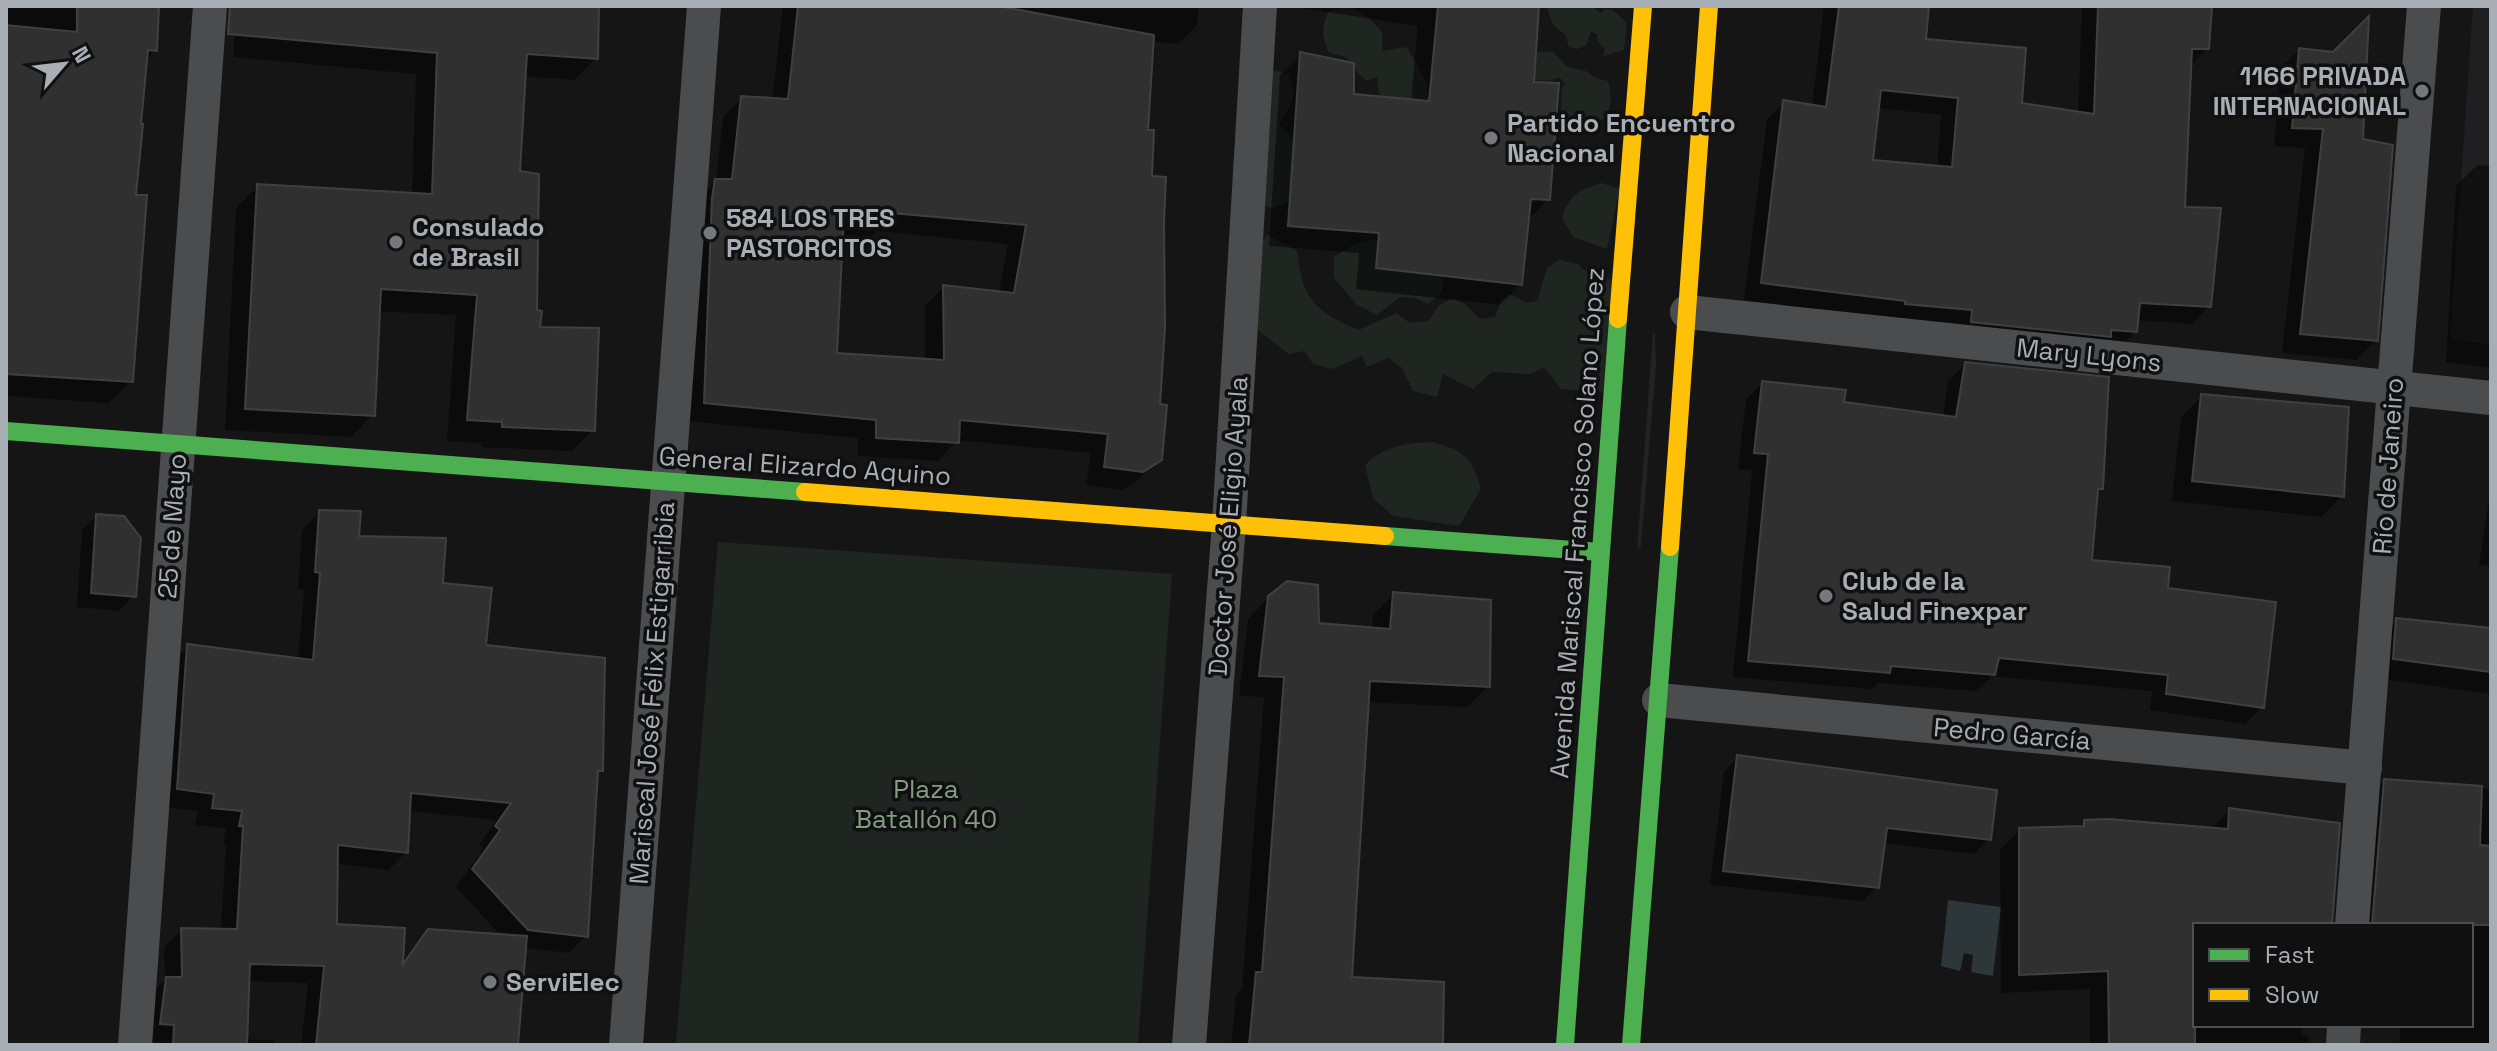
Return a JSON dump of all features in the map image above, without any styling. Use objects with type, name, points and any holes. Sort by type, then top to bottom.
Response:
[{"type":"main road","name":"Avenida Mariscal Francisco Solano López","points":[[1565,1045],[1643,6]]},
{"type":"main road","points":[[1631,1045],[1709,6]]},
{"type":"main road","name":"General Elizardo Aquino","points":[[6,431],[1600,552]]},
{"type":"street","name":"25 de Mayo","points":[[135,1045],[210,6]]},
{"type":"street","name":"Mariscal José Félix Estigarribia","points":[[626,1045],[704,6]]},
{"type":"street","name":"Doctor José Eligio Ayala","points":[[1189,1045],[1229,524],[1260,6]]},
{"type":"street","name":"Río de Janeiro","points":[[2352,923],[2424,6]]},
{"type":"street","name":"Mary Lyons","points":[[1687,312],[2491,398]]},
{"type":"street","name":"Pedro García","points":[[1659,700],[2365,768]]},
{"type":"shaded area","points":[[2473,6],[2491,6],[2491,345],[2450,339]]},
{"type":"shaded area","points":[[1948,900],[2001,907],[1993,976],[1971,972],[1973,955],[1964,953],[1960,971],[1941,966]]},
{"type":"green space","points":[[1344,6],[1361,12],[1382,32],[1382,51],[1407,47],[1427,84],[1428,101],[1384,108],[1377,77],[1367,81],[1346,57],[1329,53],[1323,32],[1326,18],[1328,12]]},
{"type":"green space","points":[[1547,6],[1591,6],[1601,13],[1604,9],[1613,10],[1627,23],[1624,50],[1603,56],[1605,49],[1591,31],[1586,45],[1578,49],[1569,47],[1565,34],[1553,23]]},
{"type":"green space","points":[[1532,52],[1553,52],[1567,67],[1608,81],[1610,104],[1603,119],[1585,122],[1574,129],[1560,125],[1562,88],[1565,84],[1560,78],[1534,79]]},
{"type":"green space","points":[[1265,68],[1288,74],[1293,95],[1279,125],[1303,151],[1324,188],[1273,208],[1237,202],[1233,182],[1240,119],[1240,80]]},
{"type":"green space","points":[[1602,183],[1620,189],[1607,249],[1573,237],[1562,218],[1576,194]]},
{"type":"green space","points":[[1267,235],[1297,251],[1303,284],[1314,303],[1335,319],[1359,330],[1396,313],[1410,323],[1428,321],[1439,305],[1453,298],[1466,305],[1480,319],[1495,317],[1501,300],[1509,294],[1527,303],[1537,301],[1547,268],[1559,260],[1578,264],[1584,270],[1612,280],[1604,392],[1561,389],[1544,367],[1531,374],[1492,372],[1473,389],[1443,374],[1437,397],[1413,391],[1401,367],[1388,358],[1367,367],[1362,356],[1332,369],[1313,364],[1304,351],[1289,354],[1259,331],[1248,314],[1247,262]]},
{"type":"green space","points":[[1370,240],[1426,245],[1444,283],[1440,294],[1428,304],[1415,298],[1400,297],[1377,315],[1357,305],[1334,278],[1334,257],[1353,245]]},
{"type":"green space","points":[[1653,333],[1656,365],[1641,546],[1637,550]]},
{"type":"green space","points":[[1432,442],[1459,452],[1478,478],[1481,489],[1459,526],[1393,516],[1373,498],[1365,465],[1396,447]]},
{"type":"green space","name":"Plaza Batallón 40","points":[[718,542],[1172,574],[1138,1045],[676,1045]]},
{"type":"building","points":[[77,6],[159,6],[157,51],[148,50],[136,195],[147,195],[133,382],[6,374],[6,25],[77,32]]},
{"type":"building","name":"Consulado de Brasil","points":[[230,6],[599,6],[598,59],[527,54],[520,171],[539,174],[537,310],[542,311],[540,327],[599,328],[595,431],[502,427],[502,422],[467,420],[477,295],[381,289],[375,416],[245,409],[257,184],[432,194],[437,53],[228,34]]},
{"type":"building","points":[[798,6],[998,6],[1154,35],[1148,130],[1154,130],[1152,176],[1166,177],[1165,328],[1160,404],[1167,405],[1162,460],[1143,472],[1104,467],[1108,434],[960,420],[959,443],[876,438],[876,420],[704,403],[715,179],[732,179],[741,96],[788,99]],"holes":[[[891,213],[1026,225],[1014,293],[943,285],[944,360],[837,353],[844,215],[891,219]]]},
{"type":"building","points":[[1438,6],[1539,6],[1534,82],[1559,83],[1550,200],[1531,199],[1522,285],[1376,268],[1379,233],[1288,226],[1300,52],[1354,63],[1354,94],[1429,101]]},
{"type":"building","points":[[1839,6],[1929,6],[1926,39],[2026,48],[2022,103],[2094,114],[2098,6],[2212,6],[2209,49],[2192,49],[2185,207],[2221,208],[2211,307],[2140,303],[2137,332],[2111,330],[2111,337],[1971,322],[1972,310],[1905,304],[1905,301],[1761,283],[1783,100],[1826,107]],"holes":[[[1881,90],[1958,98],[1952,167],[1873,160]]]},
{"type":"building","points":[[2369,16],[2363,139],[2393,145],[2378,341],[2300,334],[2323,129],[2292,128],[2299,48],[2333,52]]},
{"type":"building","points":[[1965,362],[2109,377],[2103,489],[2098,489],[2092,560],[2170,567],[2168,588],[2276,602],[2264,708],[2166,694],[2168,675],[1999,658],[1995,675],[1891,666],[1890,673],[1748,661],[1768,454],[1754,453],[1762,381],[1846,390],[1844,402],[1956,417]]},
{"type":"building","points":[[2201,394],[2349,407],[2344,497],[2192,481]]},
{"type":"building","points":[[319,510],[361,511],[359,536],[446,538],[443,583],[492,588],[486,645],[605,658],[603,771],[598,771],[588,937],[528,930],[472,869],[500,830],[495,826],[511,803],[411,793],[408,853],[338,845],[337,924],[405,928],[403,964],[428,929],[527,936],[518,1045],[316,1045],[324,966],[250,964],[247,1045],[173,1045],[174,1025],[160,1024],[166,977],[182,977],[181,928],[237,929],[242,811],[212,808],[214,794],[177,789],[187,644],[313,660],[320,573],[315,572]]},
{"type":"building","points":[[96,514],[124,516],[141,538],[136,597],[91,593]]},
{"type":"building","points":[[1287,581],[1318,585],[1319,623],[1390,629],[1393,592],[1491,600],[1490,687],[1370,681],[1352,977],[1444,982],[1443,1045],[1249,1045],[1256,972],[1262,972],[1284,677],[1259,676],[1268,596]]},
{"type":"building","points":[[2396,618],[2491,628],[2491,672],[2393,659]]},
{"type":"building","points":[[1737,755],[1997,790],[1991,840],[1887,828],[1879,888],[1723,871]]},
{"type":"building","points":[[2384,779],[2482,786],[2480,845],[2491,846],[2491,925],[2372,923]]},
{"type":"building","points":[[2229,808],[2340,823],[2332,923],[2193,923],[2195,1045],[2109,1045],[2108,971],[2019,975],[2019,828],[2084,826],[2084,820],[2108,819],[2228,829]]},
{"type":"traffic: fast","points":[[1565,1045],[1618,319]]},
{"type":"traffic: fast","points":[[6,431],[805,492]]},
{"type":"traffic: fast","points":[[1385,536],[1600,552]]},
{"type":"traffic: fast","points":[[1631,1045],[1670,547]]},
{"type":"traffic: slow","points":[[1618,319],[1643,6]]},
{"type":"traffic: slow","points":[[1670,547],[1709,6]]},
{"type":"traffic: slow","points":[[805,492],[1385,536]]},
{"type":"place","name":"1166 PRIVADA INTERNACIONAL","points":[[2422,91]]},
{"type":"place","name":"Partido Encuentro Nacional","points":[[1491,138]]},
{"type":"place","name":"584 LOS TRES PASTORCITOS","points":[[710,233]]},
{"type":"place","name":"Consulado de Brasil","points":[[396,242]]},
{"type":"place","name":"Club de la Salud Finexpar","points":[[1826,596]]},
{"type":"place","name":"ServiElec","points":[[490,982]]}]
